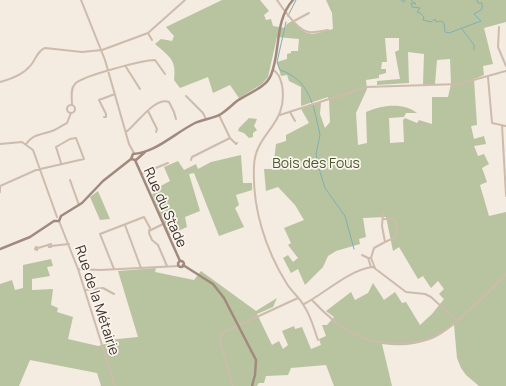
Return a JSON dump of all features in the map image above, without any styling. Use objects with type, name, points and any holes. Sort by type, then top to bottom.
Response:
[{"type":"main road","points":[[0,249],[30,237],[79,205],[103,181],[131,157],[166,141],[195,123],[219,115],[238,100],[267,82],[273,70],[284,12],[293,0]]},
{"type":"main road","points":[[136,160],[148,150]]},
{"type":"main road","points":[[136,154],[136,160]]},
{"type":"main road","points":[[131,157],[136,160]]},
{"type":"main road","name":"Rue du Stade","points":[[136,160],[180,261],[216,287],[238,324],[256,360],[255,375],[252,386]]},
{"type":"main road","points":[[180,261],[179,266],[184,265]]},
{"type":"street","points":[[81,0],[102,50],[131,150],[131,157]]},
{"type":"street","points":[[0,82],[20,75],[30,67],[39,52],[45,48],[82,52],[102,50],[148,33],[186,0]]},
{"type":"street","points":[[277,0],[284,12],[303,30],[310,32],[328,30]]},
{"type":"street","points":[[294,21],[309,13]]},
{"type":"street","points":[[499,27],[498,47],[506,66]]},
{"type":"street","points":[[148,33],[152,40]]},
{"type":"street","points":[[0,144],[13,142],[26,144],[32,136],[50,132],[67,123],[71,113],[76,109],[72,105],[72,89],[76,82],[108,70],[152,60],[155,60],[165,74]]},
{"type":"street","points":[[126,67],[140,89]]},
{"type":"street","points":[[273,70],[279,76],[282,84],[282,104],[280,115],[255,153],[255,202],[266,241],[288,286],[304,304],[318,340]]},
{"type":"street","points":[[280,115],[366,87],[459,84],[506,71]]},
{"type":"street","points":[[488,77],[492,122],[506,126]]},
{"type":"street","points":[[104,117],[106,117],[106,114],[99,100],[115,94]]},
{"type":"street","points":[[186,96],[206,119]]},
{"type":"street","points":[[126,132],[153,106],[166,101],[169,102],[176,119]]},
{"type":"street","points":[[71,113],[67,109],[72,105]]},
{"type":"street","points":[[148,111],[157,129],[156,132]]},
{"type":"street","points":[[290,112],[295,121]]},
{"type":"street","points":[[219,115],[230,138],[236,144],[237,143]]},
{"type":"street","points":[[502,125],[506,196]]},
{"type":"street","points":[[0,192],[0,186],[13,179],[61,163],[84,159],[76,138],[70,139],[56,146],[61,163]]},
{"type":"street","points":[[191,160],[192,157],[230,138]]},
{"type":"street","name":"Rue de la Métairie","points":[[26,144],[34,152],[58,219],[69,244],[115,386]]},
{"type":"street","points":[[131,150],[136,154]]},
{"type":"street","points":[[141,174],[168,163]]},
{"type":"street","points":[[70,180],[79,205]]},
{"type":"street","points":[[383,213],[385,242]]},
{"type":"street","points":[[114,269],[100,234],[125,226],[144,217],[152,240],[158,246],[167,266]]},
{"type":"street","points":[[375,268],[371,258],[376,245],[396,237],[397,226],[394,219],[383,219]]},
{"type":"street","points":[[149,231],[163,224]]},
{"type":"street","points":[[125,226],[141,268]]},
{"type":"street","points":[[32,250],[37,250],[38,248],[48,246],[50,248],[51,246],[69,244]]},
{"type":"street","points":[[362,254],[368,258],[371,258]]},
{"type":"street","points":[[368,258],[371,267]]},
{"type":"street","points":[[78,269],[179,266]]},
{"type":"street","points":[[304,304],[337,282],[371,267],[375,268],[406,292],[425,294],[431,297],[456,320]]},
{"type":"street","points":[[312,300],[352,333],[365,338],[395,344],[409,343],[433,337],[456,320],[506,274]]},
{"type":"street","points":[[85,290],[104,288],[114,294]]},
{"type":"street","points":[[233,386],[219,338],[225,330],[298,298]]},
{"type":"green space","name":"Bois des Fous","points":[[222,0],[260,0],[269,11],[264,15],[266,20],[271,19],[273,26],[285,28],[287,24],[292,21],[306,33],[314,34],[333,29],[332,13],[326,0],[506,0],[506,22],[484,28],[493,64],[483,66],[484,75],[474,79],[477,125],[471,126],[474,139],[484,136],[486,144],[474,146],[478,156],[484,154],[489,164],[482,168],[487,182],[480,185],[489,216],[506,212],[506,386],[479,386],[466,375],[457,358],[454,325],[437,336],[420,343],[403,345],[382,344],[392,386],[334,386],[326,365],[291,368],[288,375],[266,376],[264,383],[259,383],[257,386],[101,386],[97,373],[30,360],[19,386],[0,386],[0,284],[12,280],[15,290],[23,288],[23,265],[51,259],[53,266],[47,267],[50,276],[32,279],[32,290],[53,289],[51,305],[58,308],[57,312],[73,317],[68,339],[98,346],[108,343],[108,340],[138,337],[118,271],[156,268],[155,272],[194,280],[201,271],[256,311],[277,298],[273,307],[257,314],[272,345],[279,341],[283,349],[288,345],[282,331],[294,326],[295,329],[302,327],[311,349],[321,345],[319,339],[326,336],[322,325],[327,325],[334,317],[326,311],[351,292],[355,300],[368,293],[373,283],[384,300],[395,292],[402,303],[406,302],[420,325],[432,314],[444,299],[439,294],[444,289],[438,281],[431,288],[423,276],[418,279],[399,247],[393,251],[386,217],[363,218],[366,237],[359,239],[360,244],[336,251],[328,256],[323,267],[305,285],[298,269],[291,273],[283,258],[288,255],[293,262],[298,258],[288,245],[291,243],[284,228],[304,220],[295,205],[278,187],[266,191],[264,169],[273,169],[276,144],[286,141],[286,135],[309,123],[301,109],[321,102],[320,114],[325,128],[330,122],[328,97],[301,106],[301,87],[289,81],[287,75],[281,76],[277,62],[287,59],[287,54],[291,53],[291,51],[298,51],[299,39],[277,37],[268,77],[262,84],[239,98],[230,85],[213,93],[208,77],[180,88],[174,80],[175,73],[171,59],[155,44],[161,39],[172,41],[174,36],[166,27]],"holes":[[[385,38],[399,38],[399,50],[395,52],[400,79],[377,81],[377,85],[409,83],[408,52],[424,54],[423,84],[435,84],[437,60],[450,59],[451,84],[448,97],[432,97],[432,124],[419,120],[417,123],[405,118],[403,120],[404,142],[390,143],[389,118],[404,117],[406,113],[417,113],[406,107],[399,106],[385,106],[366,112],[367,143],[358,145],[356,113],[367,89],[366,80],[379,78],[379,75],[386,73],[386,69],[381,69],[382,62],[387,62]]]},
{"type":"green space","points":[[249,118],[257,119],[254,126],[257,130],[253,133],[253,137],[249,138],[244,133],[238,131]]},
{"type":"green space","points":[[241,155],[243,183],[252,183],[252,190],[236,195],[239,205],[235,208],[244,227],[219,236],[194,173],[189,174],[200,211],[185,217],[187,227],[169,235],[152,194],[158,192],[157,188],[170,181],[164,167],[178,161],[184,170],[196,164],[198,169],[211,162]]},
{"type":"green space","points":[[98,191],[110,219],[100,220],[90,197]]},
{"type":"waterway","points":[[288,16],[296,0]]},
{"type":"waterway","points":[[401,0],[404,2],[405,0]]},
{"type":"waterway","points":[[411,0],[416,4],[411,3],[412,7],[420,8],[417,12],[424,17],[423,20],[431,22],[435,19],[436,22],[441,21],[444,23],[445,32],[449,33],[481,21],[474,14],[482,9],[482,3],[478,3],[477,0]]},
{"type":"waterway","points":[[286,22],[277,62],[280,70],[286,72],[300,82],[310,97],[312,103]]},
{"type":"waterway","points":[[462,29],[474,45],[474,50]]},
{"type":"waterway","points":[[313,104],[320,135],[316,154],[318,165],[325,188],[345,216],[354,249]]}]
